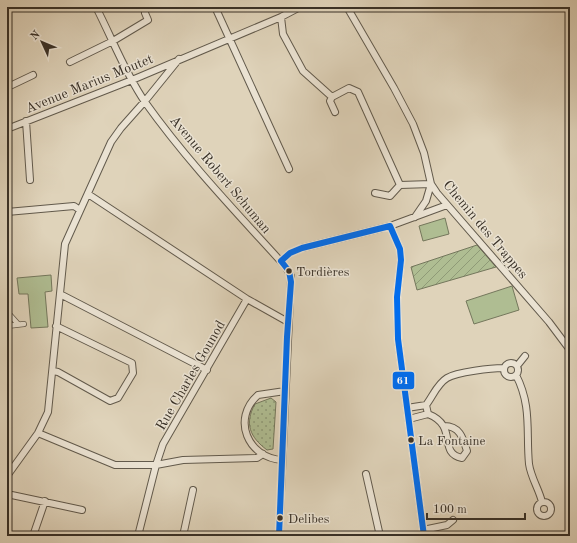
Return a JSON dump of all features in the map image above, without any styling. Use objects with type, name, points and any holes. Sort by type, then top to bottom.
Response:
[{"type":"street","name":"Avenue Robert Schuman","points":[[96,7],[132,80],[145,101],[186,155],[230,207],[289,271],[291,282],[288,322]]},
{"type":"street","points":[[215,7],[289,169]]},
{"type":"street","name":"Avenue Marius Moutet","points":[[7,129],[132,80],[281,17],[300,7]]},
{"type":"street","name":"Chemin des Trappes","points":[[347,7],[413,124],[424,153],[431,184],[447,205],[549,322],[570,350]]},
{"type":"street","points":[[70,62],[113,41],[148,20],[145,13]]},
{"type":"street","points":[[281,17],[283,34],[303,71],[332,97]]},
{"type":"street","points":[[7,476],[38,433],[48,412],[65,244],[111,142],[179,59]]},
{"type":"street","points":[[7,81],[10,86],[32,75]]},
{"type":"street","points":[[335,112],[330,101],[332,97],[349,88],[358,92],[400,185]]},
{"type":"street","points":[[26,121],[30,180]]},
{"type":"street","points":[[374,192],[390,196],[400,185],[431,184],[426,201],[415,217]]},
{"type":"street","points":[[88,194],[247,298],[288,322],[279,536]]},
{"type":"street","points":[[281,261],[290,253],[302,248],[390,226],[447,205]]},
{"type":"street","points":[[7,212],[74,206],[80,210]]},
{"type":"street","points":[[390,226],[400,249],[401,260],[397,298],[398,339],[423,533],[447,525],[453,520]]},
{"type":"street","points":[[7,285],[9,314],[18,324]]},
{"type":"street","points":[[60,294],[206,370]]},
{"type":"street","name":"Rue Charles Gounod","points":[[138,536],[156,465],[164,444],[247,298]]},
{"type":"street","points":[[7,326],[24,324]]},
{"type":"street","points":[[53,371],[110,401],[118,398],[133,373],[132,364],[56,326]]},
{"type":"street","points":[[525,356],[517,366],[518,370],[516,375],[524,395],[529,417],[529,465],[542,502]]},
{"type":"street","points":[[428,414],[426,405],[438,386],[448,377],[492,368],[503,368],[506,364],[512,362],[517,366]]},
{"type":"street","points":[[503,368],[504,374],[510,377],[516,375]]},
{"type":"street","points":[[282,460],[276,460],[263,454],[248,438],[244,425],[247,408],[258,395],[285,392]]},
{"type":"street","points":[[408,408],[426,405]]},
{"type":"street","points":[[409,419],[428,414],[437,418],[444,426],[450,451],[455,457],[462,458],[466,451],[462,434],[451,426],[444,426]]},
{"type":"street","points":[[38,433],[115,466],[156,465],[184,460],[257,458],[263,454]]},
{"type":"street","points":[[366,474],[380,536]]},
{"type":"street","points":[[182,536],[192,490]]},
{"type":"street","points":[[7,494],[82,510]]},
{"type":"street","points":[[34,536],[45,501]]},
{"type":"green space","points":[[445,218],[449,234],[423,241],[419,226]]},
{"type":"green space","points":[[477,245],[496,267],[417,290],[411,267]]},
{"type":"green space","points":[[51,275],[52,291],[45,292],[48,327],[31,328],[28,294],[19,294],[17,278]]},
{"type":"green space","points":[[512,286],[519,310],[474,324],[466,301]]},
{"type":"green space","points":[[271,398],[276,402],[273,449],[267,450],[256,440],[250,430],[249,424],[255,404]]},
{"type":"transit line","name":"61","points":[[390,226],[400,249],[401,260],[397,297],[398,339],[424,536]]},
{"type":"transit line","name":"61","points":[[281,261],[290,253],[302,248],[390,226]]},
{"type":"transit line","name":"61","points":[[279,536],[287,337],[291,282],[289,271],[281,261]]},
{"type":"place","name":"Tordières","points":[[289,271]]},
{"type":"place","name":"La Fontaine","points":[[411,440]]},
{"type":"place","name":"Delibes","points":[[280,518]]}]
